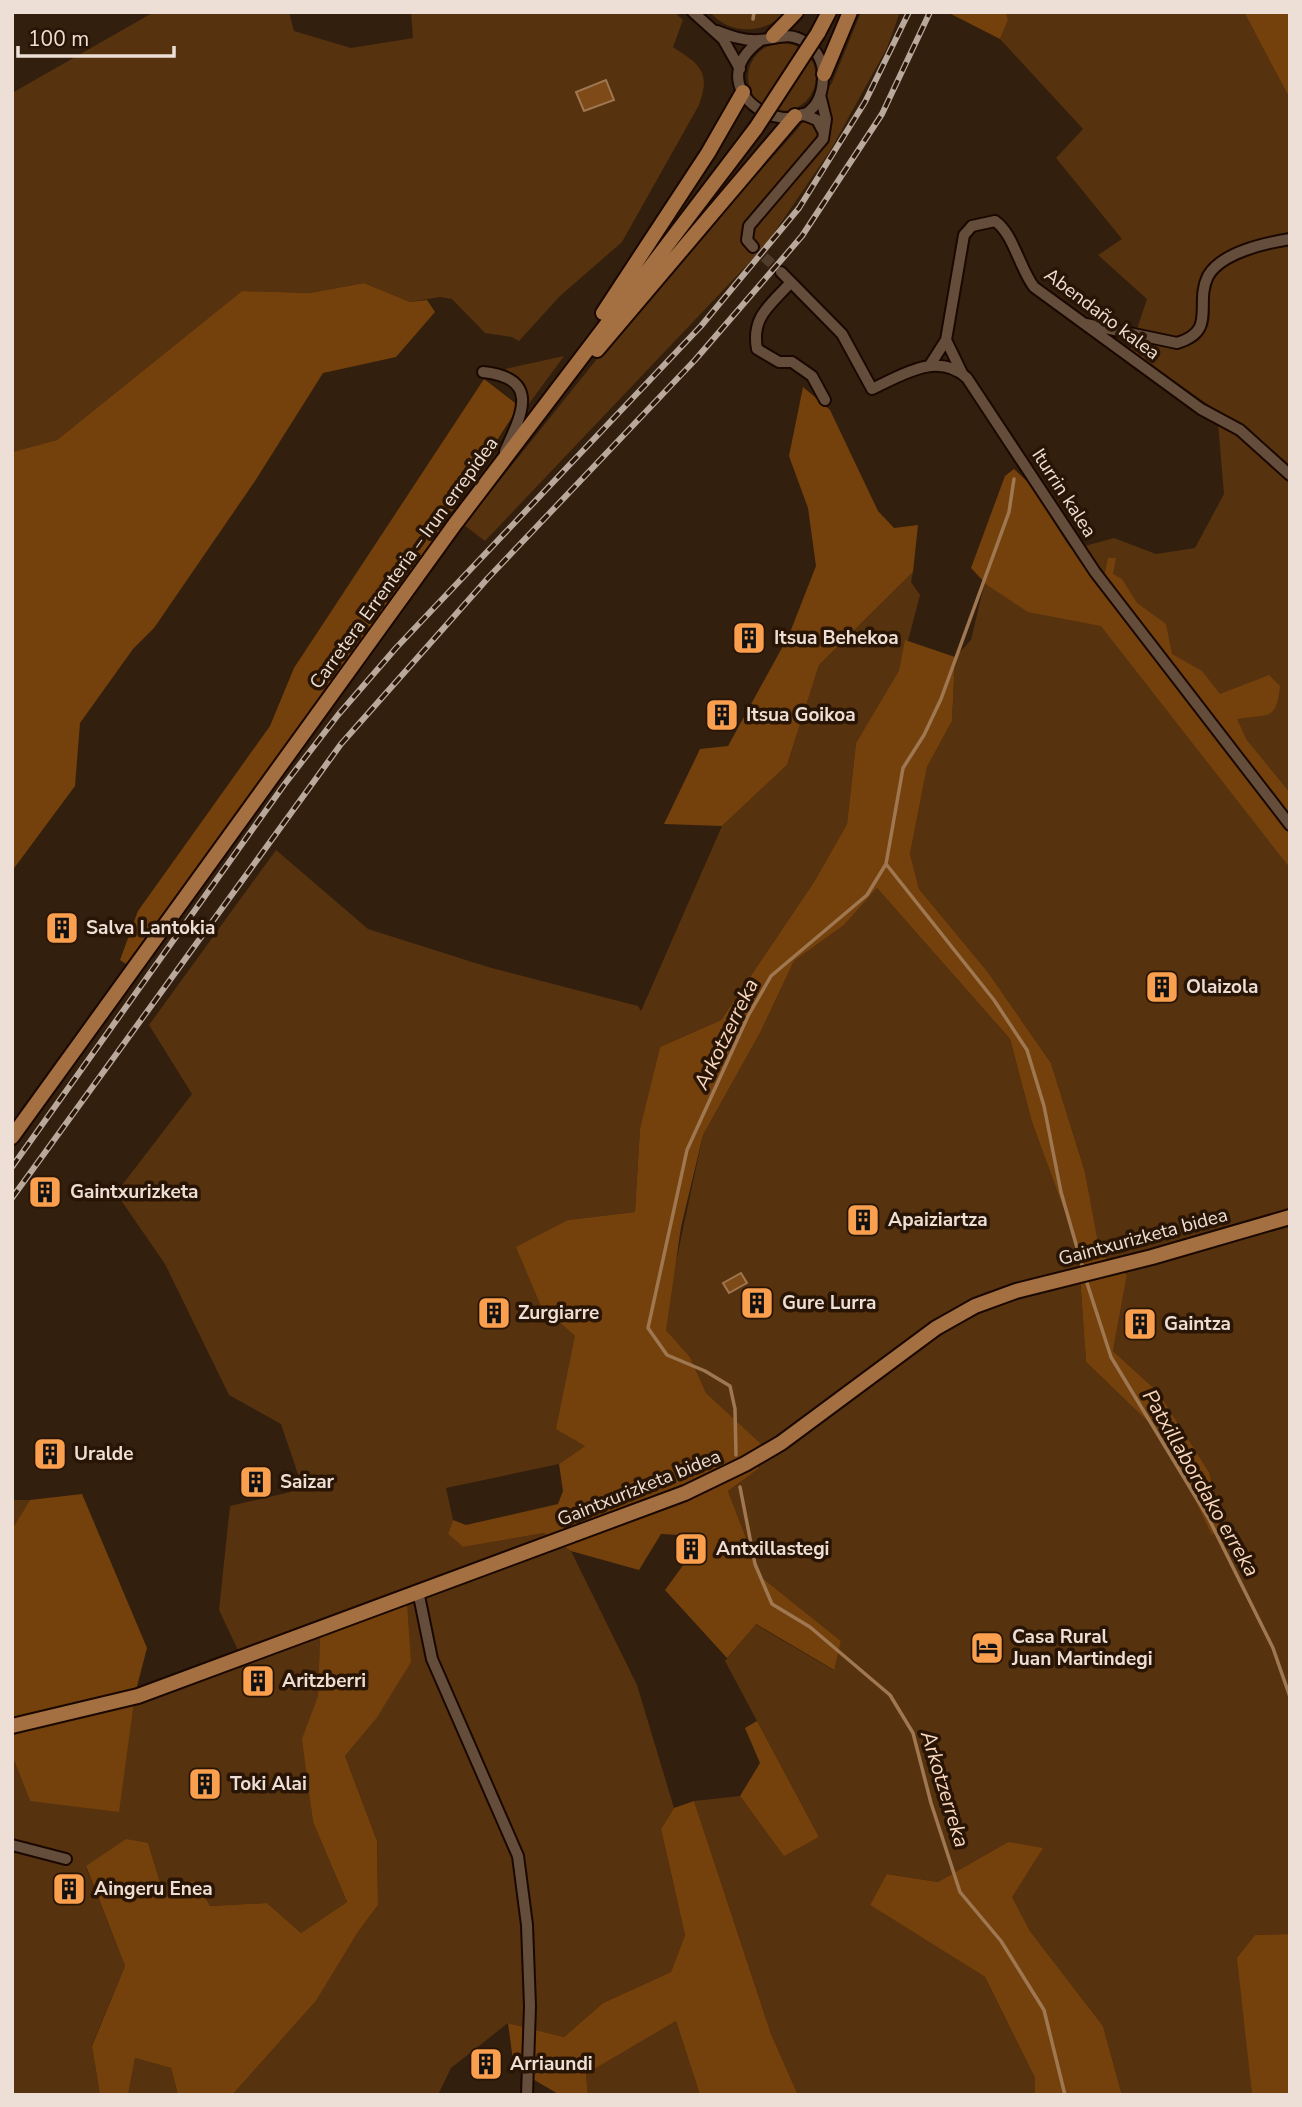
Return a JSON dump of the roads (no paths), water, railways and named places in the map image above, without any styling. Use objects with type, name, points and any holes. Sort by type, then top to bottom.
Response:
[{"type":"main road","points":[[767,38],[796,12]]},
{"type":"main road","name":"Carretera Errenteria – Irun errepidea","points":[[12,1137],[498,466],[756,128],[829,12]]},
{"type":"main road","points":[[824,74],[850,12]]},
{"type":"main road","points":[[578,361],[579,348],[650,245],[743,92]]},
{"type":"main road","points":[[556,390],[574,377],[798,115]]},
{"type":"main road","name":"Gaintxurizketa bidea","points":[[12,1726],[138,1696],[716,1480],[810,1423],[936,1328],[985,1302],[1016,1290],[1152,1257],[1290,1217]]},
{"type":"street","points":[[692,12],[717,31],[736,38],[792,36],[806,42],[817,53],[824,74],[820,95],[826,119],[824,134],[749,226],[747,240],[753,247]]},
{"type":"street","points":[[717,31],[740,69],[743,92],[750,104],[765,115],[777,118],[798,115],[817,120],[824,134]]},
{"type":"street","points":[[740,69],[747,52],[767,38]]},
{"type":"street","points":[[798,115],[820,95]]},
{"type":"street","name":"Abendaño kalea","points":[[946,340],[964,234],[984,222],[995,222],[1004,228],[1018,263],[1034,287],[1201,409],[1240,430],[1290,475]]},
{"type":"street","points":[[1082,323],[1177,343],[1192,339],[1200,329],[1207,278],[1219,263],[1272,242],[1290,239]]},
{"type":"street","points":[[781,272],[842,334],[872,389],[930,365],[945,366],[961,373]]},
{"type":"street","points":[[792,282],[760,317],[753,331],[757,349],[779,362],[792,362],[812,376],[825,400]]},
{"type":"street","points":[[930,365],[946,340]]},
{"type":"street","name":"Iturrin kalea","points":[[946,340],[961,373],[1095,572],[1290,825]]},
{"type":"street","points":[[483,372],[511,378],[520,388],[524,402],[498,466]]},
{"type":"street","points":[[418,1591],[432,1659],[518,1856],[527,1925],[530,2006],[527,2095]]},
{"type":"street","points":[[12,1845],[66,1859]]},
{"type":"waterway","name":"Arkotzerreka","points":[[753,19],[754,12]]},
{"type":"waterway","name":"Arkotzerreka","points":[[736,1455],[735,1409],[730,1386],[705,1371],[667,1355],[648,1328],[687,1150],[748,1016],[771,976],[867,895],[886,864],[903,768],[924,735],[941,699],[1009,512],[1014,479]]},
{"type":"waterway","name":"Patxillabordako erreka","points":[[886,864],[994,1000],[1027,1050],[1044,1106],[1061,1192],[1082,1265]]},
{"type":"waterway","name":"Patxillabordako erreka","points":[[1087,1283],[1111,1357],[1209,1519],[1273,1648],[1290,1697]]},
{"type":"waterway","name":"Arkotzerreka","points":[[740,1487],[755,1564],[772,1604],[810,1627],[890,1695],[913,1733],[931,1803],[960,1892],[1001,1941],[1044,2010],[1065,2095]]},
{"type":"tunnel","points":[[753,247],[781,272]]},
{"type":"railway","points":[[12,1167],[284,785],[338,715],[396,648],[701,326],[799,208],[865,102],[909,12]]},
{"type":"railway","points":[[12,1198],[341,744],[488,578],[695,360],[802,236],[882,114],[930,12]]},
{"type":"place","name":"Itsua Behekoa","points":[[749,638]]},
{"type":"place","name":"Itsua Goikoa","points":[[722,715]]},
{"type":"place","name":"Salva Lantokia","points":[[62,928]]},
{"type":"place","name":"Olaizola","points":[[1162,987]]},
{"type":"place","name":"Gaintxurizketa","points":[[45,1192]]},
{"type":"place","name":"Apaiziartza","points":[[863,1220]]},
{"type":"place","name":"Gure Lurra","points":[[757,1303]]},
{"type":"place","name":"Zurgiarre","points":[[494,1313]]},
{"type":"place","name":"Gaintza","points":[[1140,1324]]},
{"type":"place","name":"Uralde","points":[[50,1454]]},
{"type":"place","name":"Saizar","points":[[256,1482]]},
{"type":"place","name":"Antxillastegi","points":[[691,1549]]},
{"type":"place","name":"Casa Rural Juan Martindegi","points":[[987,1648]]},
{"type":"place","name":"Aritzberri","points":[[258,1681]]},
{"type":"place","name":"Toki Alai","points":[[205,1784]]},
{"type":"place","name":"Aingeru Enea","points":[[69,1889]]},
{"type":"place","name":"Arriaundi","points":[[486,2064]]}]
